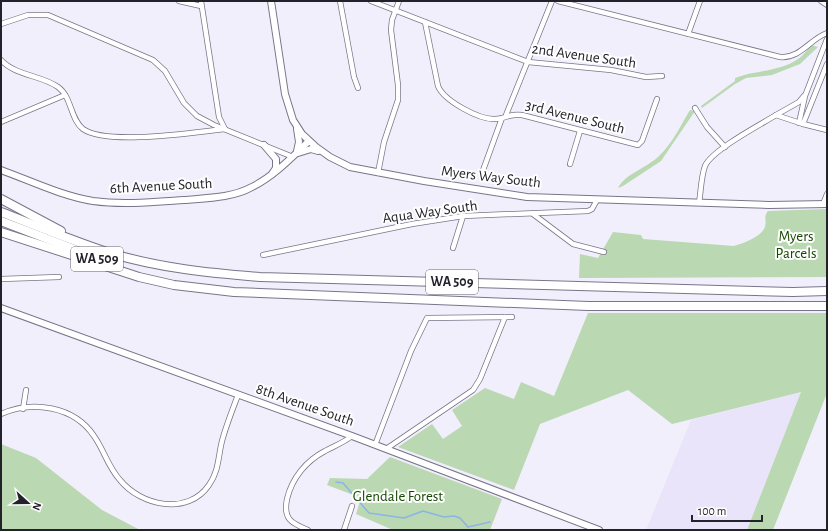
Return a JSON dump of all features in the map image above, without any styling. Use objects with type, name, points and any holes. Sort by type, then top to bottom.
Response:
[{"type":"highway","points":[[1,199],[81,243]]},
{"type":"highway","name":"WA 509","points":[[1,212],[81,243],[127,258],[171,267],[212,273],[260,277],[793,292],[827,291]]},
{"type":"highway","name":"WA 509","points":[[1,221],[136,272],[197,287],[265,294],[588,306],[827,306]]},
{"type":"highway","points":[[1,232],[115,271],[167,283],[197,287]]},
{"type":"street","points":[[178,1],[201,4],[219,117],[225,129]]},
{"type":"street","name":"Myers Way South","points":[[271,1],[285,94],[295,124],[308,141],[325,155],[350,167],[505,195],[597,200],[699,203],[825,204]]},
{"type":"street","points":[[340,1],[354,77],[358,88]]},
{"type":"street","name":"2nd Avenue South","points":[[371,1],[528,62],[611,70],[646,77],[662,76]]},
{"type":"street","points":[[378,173],[384,142],[398,100],[398,85],[391,30],[395,10],[399,1]]},
{"type":"street","points":[[482,173],[552,1]]},
{"type":"street","points":[[558,1],[785,57],[798,53],[827,33]]},
{"type":"street","points":[[688,34],[700,1]]},
{"type":"street","points":[[821,1],[827,5]]},
{"type":"street","points":[[1,24],[28,15],[48,15],[153,60],[170,77],[189,109],[205,121],[294,156],[311,149],[325,155]]},
{"type":"street","name":"3rd Avenue South","points":[[425,22],[438,86],[442,95],[455,105],[488,118],[493,119],[504,116],[522,115],[636,145],[640,144],[657,99]]},
{"type":"street","points":[[801,124],[805,96],[827,39]]},
{"type":"street","points":[[1,60],[15,70],[58,86],[65,96],[79,125],[84,130],[97,134],[127,137],[225,129]]},
{"type":"street","points":[[801,124],[827,64]]},
{"type":"street","points":[[1,122],[65,96]]},
{"type":"street","points":[[699,203],[705,167],[709,160],[725,147],[798,102],[805,96]]},
{"type":"street","points":[[694,108],[707,127],[725,147]]},
{"type":"street","points":[[776,115],[801,124],[827,130]]},
{"type":"street","points":[[294,156],[299,142],[295,124]]},
{"type":"street","points":[[570,164],[580,130]]},
{"type":"street","name":"6th Avenue South","points":[[1,170],[76,197],[120,203],[204,198],[232,194],[249,189],[271,176],[294,156],[308,141]]},
{"type":"street","points":[[264,145],[276,158],[276,168],[271,176]]},
{"type":"street","points":[[825,204],[827,194]]},
{"type":"street","name":"Aqua Way South","points":[[263,256],[412,224],[463,216],[588,211],[592,209],[597,200]]},
{"type":"street","points":[[533,214],[567,241],[584,248],[604,252]]},
{"type":"street","points":[[453,248],[463,216]]},
{"type":"street","points":[[1,279],[59,277]]},
{"type":"street","name":"8th Avenue South","points":[[1,308],[352,436],[599,530]]},
{"type":"street","points":[[386,449],[472,390],[480,379],[505,317]]},
{"type":"street","points":[[375,445],[411,351],[426,318],[512,317]]},
{"type":"street","points":[[23,409],[26,390]]},
{"type":"street","points":[[1,414],[23,409],[49,407],[76,419],[93,434],[114,473],[128,488],[150,501],[163,504],[176,504],[195,499],[209,486],[217,470],[224,434],[238,395]]},
{"type":"street","points":[[308,530],[294,524],[286,514],[288,496],[292,485],[301,470],[324,451],[344,442],[352,436]]},
{"type":"street","points":[[344,530],[352,506]]},
{"type":"shaded area","points":[[801,392],[747,530],[646,530],[691,420]]},
{"type":"green space","points":[[811,45],[818,47],[800,64],[772,75],[746,78],[735,84],[702,108],[701,106],[735,81],[735,78],[750,73],[775,69],[791,63],[802,56]]},
{"type":"green space","points":[[690,110],[695,111],[661,161],[618,188],[626,178],[654,160],[664,151]]},
{"type":"green space","name":"Myers Parcels","points":[[827,209],[827,277],[579,278],[580,254],[598,258],[613,232],[641,235],[643,239],[734,246],[756,237],[763,231],[768,211]]},
{"type":"green space","points":[[588,313],[827,313],[827,393],[773,530],[747,530],[801,392],[672,424],[628,390],[540,424],[514,490],[398,447],[432,424],[443,439],[462,426],[452,410],[485,388],[514,399],[521,382],[554,396]]},
{"type":"green space","points":[[1,444],[36,458],[102,510],[140,530],[1,530]]},
{"type":"green space","name":"Glendale Forest","points":[[390,457],[502,499],[490,530],[393,530],[356,514],[361,498],[327,485],[330,478],[367,479]]},
{"type":"waterway","points":[[336,482],[343,483],[369,513],[404,518],[423,511],[444,517],[454,516],[460,518],[468,527],[490,522]]}]
